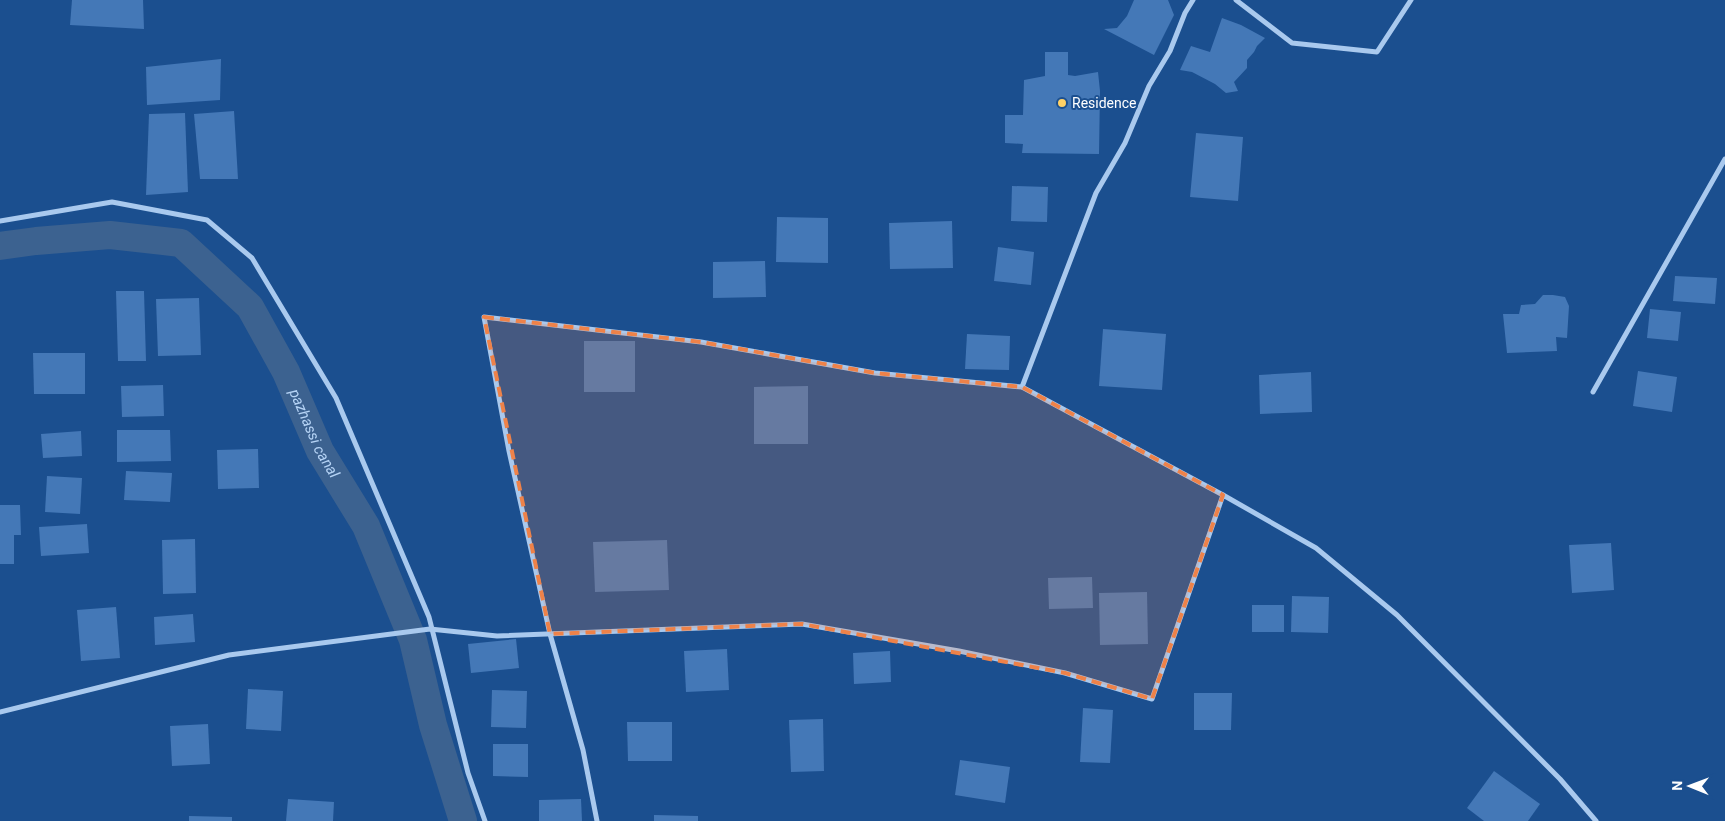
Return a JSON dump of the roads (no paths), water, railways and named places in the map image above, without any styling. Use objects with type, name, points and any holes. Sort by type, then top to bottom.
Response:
[{"type":"street","points":[[1022,387],[1096,193],[1125,143],[1149,86],[1170,51],[1184,13],[1193,0]]},
{"type":"street","points":[[1236,0],[1292,43],[1377,52],[1411,0]]},
{"type":"street","points":[[1593,392],[1725,159]]},
{"type":"street","points":[[0,221],[112,202],[207,220],[252,258],[336,398],[429,617],[468,773],[485,821]]},
{"type":"street","points":[[598,821],[583,750],[550,634],[509,451],[484,317],[701,342],[875,373],[1022,387],[1223,495],[1316,548],[1397,615],[1560,779],[1596,821]]},
{"type":"street","points":[[0,712],[229,655],[431,629],[497,636],[802,624],[958,650],[1055,671],[1152,699],[1223,495]]},
{"type":"waterway","name":"pazhassi canal","points":[[0,246],[110,235],[181,243],[250,307],[286,372],[320,451],[366,526],[413,640],[433,725],[463,821]]},
{"type":"place","name":"Residence","points":[[1062,103]]}]
